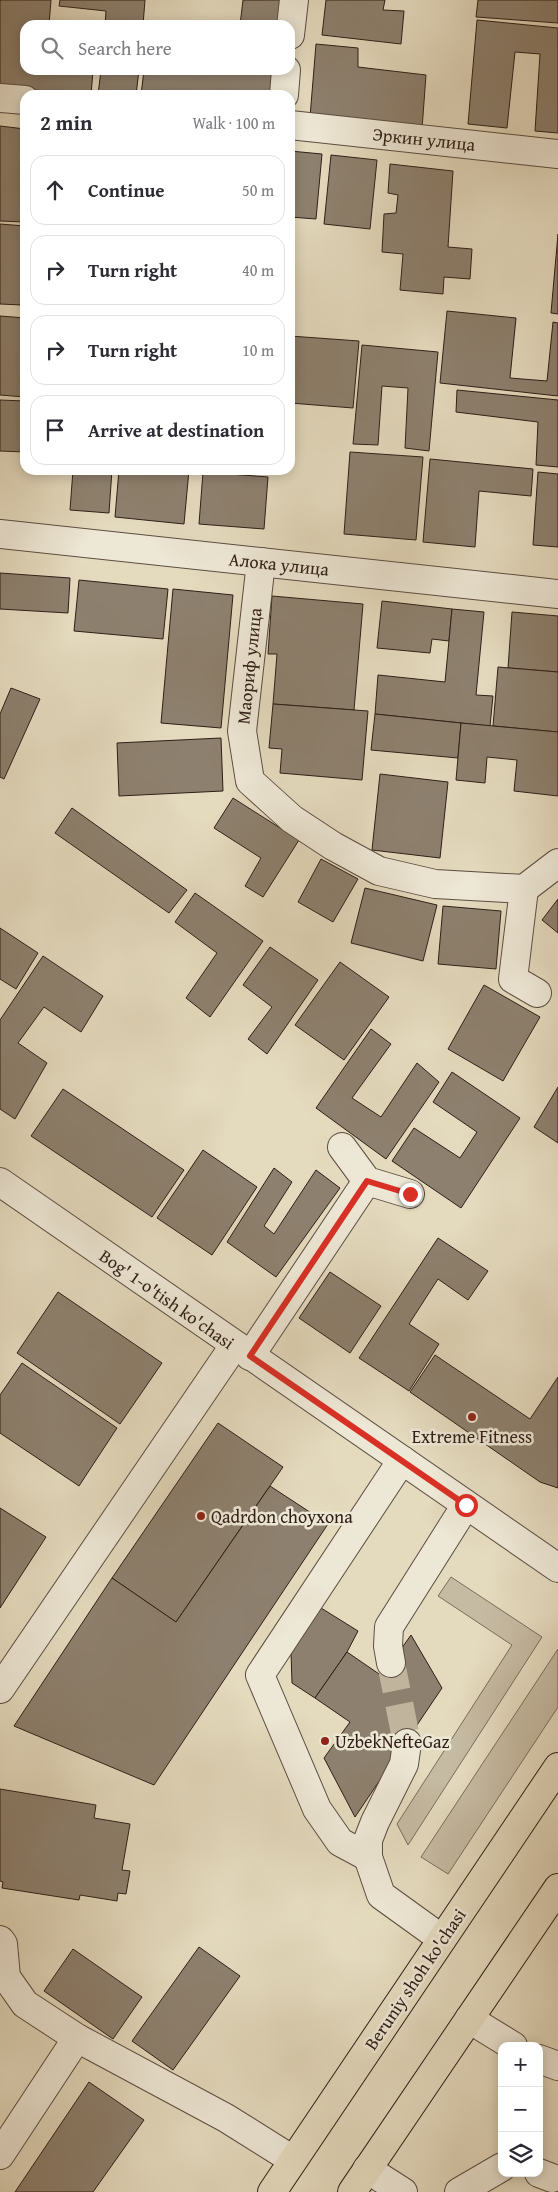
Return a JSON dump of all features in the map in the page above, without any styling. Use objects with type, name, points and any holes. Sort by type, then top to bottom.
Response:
[{"type":"main road","name":"Beruniy shoh ko'chasi","points":[[272,2192],[558,1767]]},
{"type":"main road","points":[[352,2192],[558,1888]]},
{"type":"street","points":[[292,20],[294,0]]},
{"type":"street","points":[[284,90],[286,75]]},
{"type":"street","points":[[0,98],[20,100]]},
{"type":"street","name":"Эркин улица","points":[[295,126],[558,154]]},
{"type":"street","name":"Алока улица","points":[[0,534],[558,594]]},
{"type":"street","name":"Маориф улица","points":[[261,562],[242,730],[250,781],[292,819],[333,846],[379,871],[435,884],[524,889]]},
{"type":"street","points":[[537,993],[513,979],[524,889],[558,863]]},
{"type":"street","points":[[342,1146],[367,1181],[410,1194]]},
{"type":"street","points":[[0,1689],[242,1351],[367,1181]]},
{"type":"street","name":"Bog' 1-o'tish ko'chasi","points":[[0,1182],[558,1568]]},
{"type":"street","points":[[368,1857],[340,1842],[317,1809],[260,1675],[402,1460]]},
{"type":"street","points":[[391,1663],[388,1646],[389,1627],[466,1505]]},
{"type":"street","points":[[407,1743],[404,1764],[368,1840],[368,1857],[381,1895],[442,1939]]},
{"type":"street","points":[[0,1940],[3,1944],[3,1982],[25,2004],[77,2038],[226,2118],[293,2160]]},
{"type":"street","points":[[469,2019],[506,2042]]},
{"type":"street","points":[[0,2155],[77,2038]]},
{"type":"street","points":[[543,2060],[558,2066]]},
{"type":"street","points":[[367,2169],[403,2192]]},
{"type":"street","points":[[459,2192],[498,2169]]},
{"type":"shaded area","points":[[451,1577],[542,1637],[408,1845],[397,1824],[512,1645],[438,1596]]},
{"type":"shaded area","points":[[558,1649],[558,1707],[448,1874],[421,1857]]},
{"type":"building","points":[[0,0],[51,0],[49,20],[20,20],[20,75],[93,75],[91,90],[34,90],[0,87]]},
{"type":"building","points":[[60,0],[145,0],[143,20],[105,20],[106,11],[59,6]]},
{"type":"building","points":[[243,0],[287,0],[285,20],[241,20]]},
{"type":"building","points":[[326,0],[385,0],[383,10],[404,11],[401,44],[322,35]]},
{"type":"building","points":[[478,0],[558,0],[558,23],[476,17]]},
{"type":"building","points":[[477,20],[558,28],[558,133],[535,131],[540,54],[515,52],[507,128],[468,124]]},
{"type":"building","points":[[316,44],[358,48],[358,67],[426,75],[422,129],[310,117]]},
{"type":"building","points":[[100,75],[138,75],[137,90],[99,90]]},
{"type":"building","points":[[143,75],[277,75],[276,90],[142,90]]},
{"type":"building","points":[[0,126],[20,128],[20,222],[0,221]]},
{"type":"building","points":[[295,151],[322,154],[316,219],[295,217]]},
{"type":"building","points":[[331,155],[377,160],[370,229],[324,224]]},
{"type":"building","points":[[390,164],[453,171],[448,247],[472,249],[470,279],[444,277],[443,294],[400,290],[403,254],[382,252],[384,214],[396,213],[398,195],[388,193]]},
{"type":"building","points":[[0,224],[20,226],[20,305],[0,304]]},
{"type":"building","points":[[558,234],[558,314],[551,313]]},
{"type":"building","points":[[447,311],[516,318],[510,378],[547,381],[553,322],[558,323],[558,396],[440,383]]},
{"type":"building","points":[[0,316],[20,318],[20,397],[0,395]]},
{"type":"building","points":[[295,336],[359,341],[353,408],[295,403]]},
{"type":"building","points":[[362,345],[438,352],[429,451],[405,448],[408,388],[382,386],[378,445],[353,444]]},
{"type":"building","points":[[457,390],[558,400],[558,467],[536,465],[538,422],[456,412]]},
{"type":"building","points":[[0,400],[20,401],[20,452],[0,451]]},
{"type":"building","points":[[350,452],[423,457],[416,540],[344,534]]},
{"type":"building","points":[[430,459],[533,469],[531,496],[479,491],[475,547],[423,542]]},
{"type":"building","points":[[538,472],[558,474],[558,547],[533,545]]},
{"type":"building","points":[[73,475],[112,475],[109,513],[70,510]]},
{"type":"building","points":[[119,475],[189,475],[184,524],[115,517]]},
{"type":"building","points":[[203,475],[268,477],[264,529],[199,524]]},
{"type":"building","points":[[0,573],[70,578],[68,613],[0,609]]},
{"type":"building","points":[[79,580],[168,589],[163,639],[74,631]]},
{"type":"building","points":[[173,589],[233,595],[221,728],[161,723]]},
{"type":"building","points":[[272,596],[363,604],[354,710],[273,704],[277,654],[268,654]]},
{"type":"building","points":[[382,601],[452,609],[449,641],[432,639],[430,653],[377,648]]},
{"type":"building","points":[[452,609],[484,612],[476,695],[493,696],[490,726],[375,714],[378,675],[445,682]]},
{"type":"building","points":[[512,612],[558,616],[558,672],[508,668]]},
{"type":"building","points":[[498,667],[558,672],[558,732],[493,726]]},
{"type":"building","points":[[11,688],[40,699],[4,779],[0,777],[0,714]]},
{"type":"building","points":[[273,704],[368,711],[362,780],[280,773],[282,749],[269,748]]},
{"type":"building","points":[[375,714],[461,723],[458,758],[371,750]]},
{"type":"building","points":[[461,723],[558,732],[558,796],[514,791],[517,760],[487,757],[485,783],[456,780]]},
{"type":"building","points":[[221,738],[223,791],[119,796],[117,743]]},
{"type":"building","points":[[380,774],[448,782],[440,858],[372,850]]},
{"type":"building","points":[[233,798],[299,840],[263,897],[245,886],[261,858],[214,828]]},
{"type":"building","points":[[72,808],[187,890],[169,913],[55,833]]},
{"type":"building","points":[[321,859],[358,879],[333,922],[298,902]]},
{"type":"building","points":[[365,888],[437,905],[423,961],[351,943]]},
{"type":"building","points":[[195,893],[263,941],[210,1017],[186,998],[217,953],[175,922]]},
{"type":"building","points":[[558,899],[558,933],[542,920]]},
{"type":"building","points":[[443,906],[501,911],[496,969],[438,964]]},
{"type":"building","points":[[0,928],[38,953],[16,989],[0,979]]},
{"type":"building","points":[[270,947],[318,980],[267,1054],[248,1039],[272,1007],[243,985]]},
{"type":"building","points":[[43,956],[103,996],[81,1032],[44,1007],[18,1043],[47,1063],[15,1119],[0,1109],[0,1020]]},
{"type":"building","points":[[340,962],[389,997],[344,1060],[295,1025]]},
{"type":"building","points":[[484,985],[540,1017],[503,1081],[448,1049]]},
{"type":"building","points":[[371,1029],[391,1044],[352,1098],[381,1117],[417,1063],[439,1082],[386,1159],[316,1108]]},
{"type":"building","points":[[452,1072],[520,1118],[461,1208],[392,1161],[414,1128],[460,1158],[477,1132],[433,1102]]},
{"type":"building","points":[[558,1087],[558,1143],[534,1127]]},
{"type":"building","points":[[63,1089],[184,1170],[152,1217],[31,1136]]},
{"type":"building","points":[[203,1150],[257,1187],[212,1255],[157,1218]]},
{"type":"building","points":[[274,1168],[292,1182],[264,1226],[274,1234],[316,1170],[340,1188],[276,1277],[227,1242]]},
{"type":"building","points":[[438,1238],[488,1271],[468,1300],[438,1279],[409,1324],[439,1344],[409,1391],[359,1358]]},
{"type":"building","points":[[330,1272],[381,1306],[350,1353],[299,1318]]},
{"type":"building","points":[[58,1292],[162,1363],[120,1424],[17,1353]]},
{"type":"building","points":[[435,1355],[530,1419],[558,1377],[558,1488],[540,1482],[410,1392]]},
{"type":"building","points":[[22,1363],[117,1428],[79,1486],[0,1433],[0,1395]]},
{"type":"building","points":[[218,1423],[283,1467],[176,1622],[112,1578]]},
{"type":"building","points":[[270,1486],[328,1524],[154,1785],[14,1726],[112,1578],[176,1622]]},
{"type":"building","points":[[0,1508],[46,1537],[0,1608]]},
{"type":"building","points":[[321,1608],[358,1631],[347,1652],[315,1698],[292,1683],[291,1652]]},
{"type":"building","points":[[411,1635],[442,1688],[355,1817],[324,1758],[350,1722],[315,1698],[347,1652],[382,1676]]},
{"type":"building","points":[[0,1789],[96,1805],[94,1818],[130,1824],[122,1870],[130,1871],[126,1894],[118,1893],[117,1901],[80,1895],[79,1900],[2,1888],[3,1882],[0,1881]]},
{"type":"building","points":[[199,1947],[240,1976],[173,2070],[132,2041]]},
{"type":"building","points":[[73,1949],[142,1997],[113,2039],[44,1991]]},
{"type":"building","points":[[89,2082],[144,2120],[93,2192],[15,2192]]},
{"type":"tunnel","points":[[391,1663],[407,1743]]},
{"type":"place","name":"Extreme Fitness","points":[[472,1417]]},
{"type":"place","name":"Qadrdon choyxona","points":[[201,1516]]},
{"type":"place","name":"UzbekNefteGaz","points":[[325,1741]]},
{"type":"route","points":[[410,1194],[367,1181],[250,1356],[466,1505]]}]
